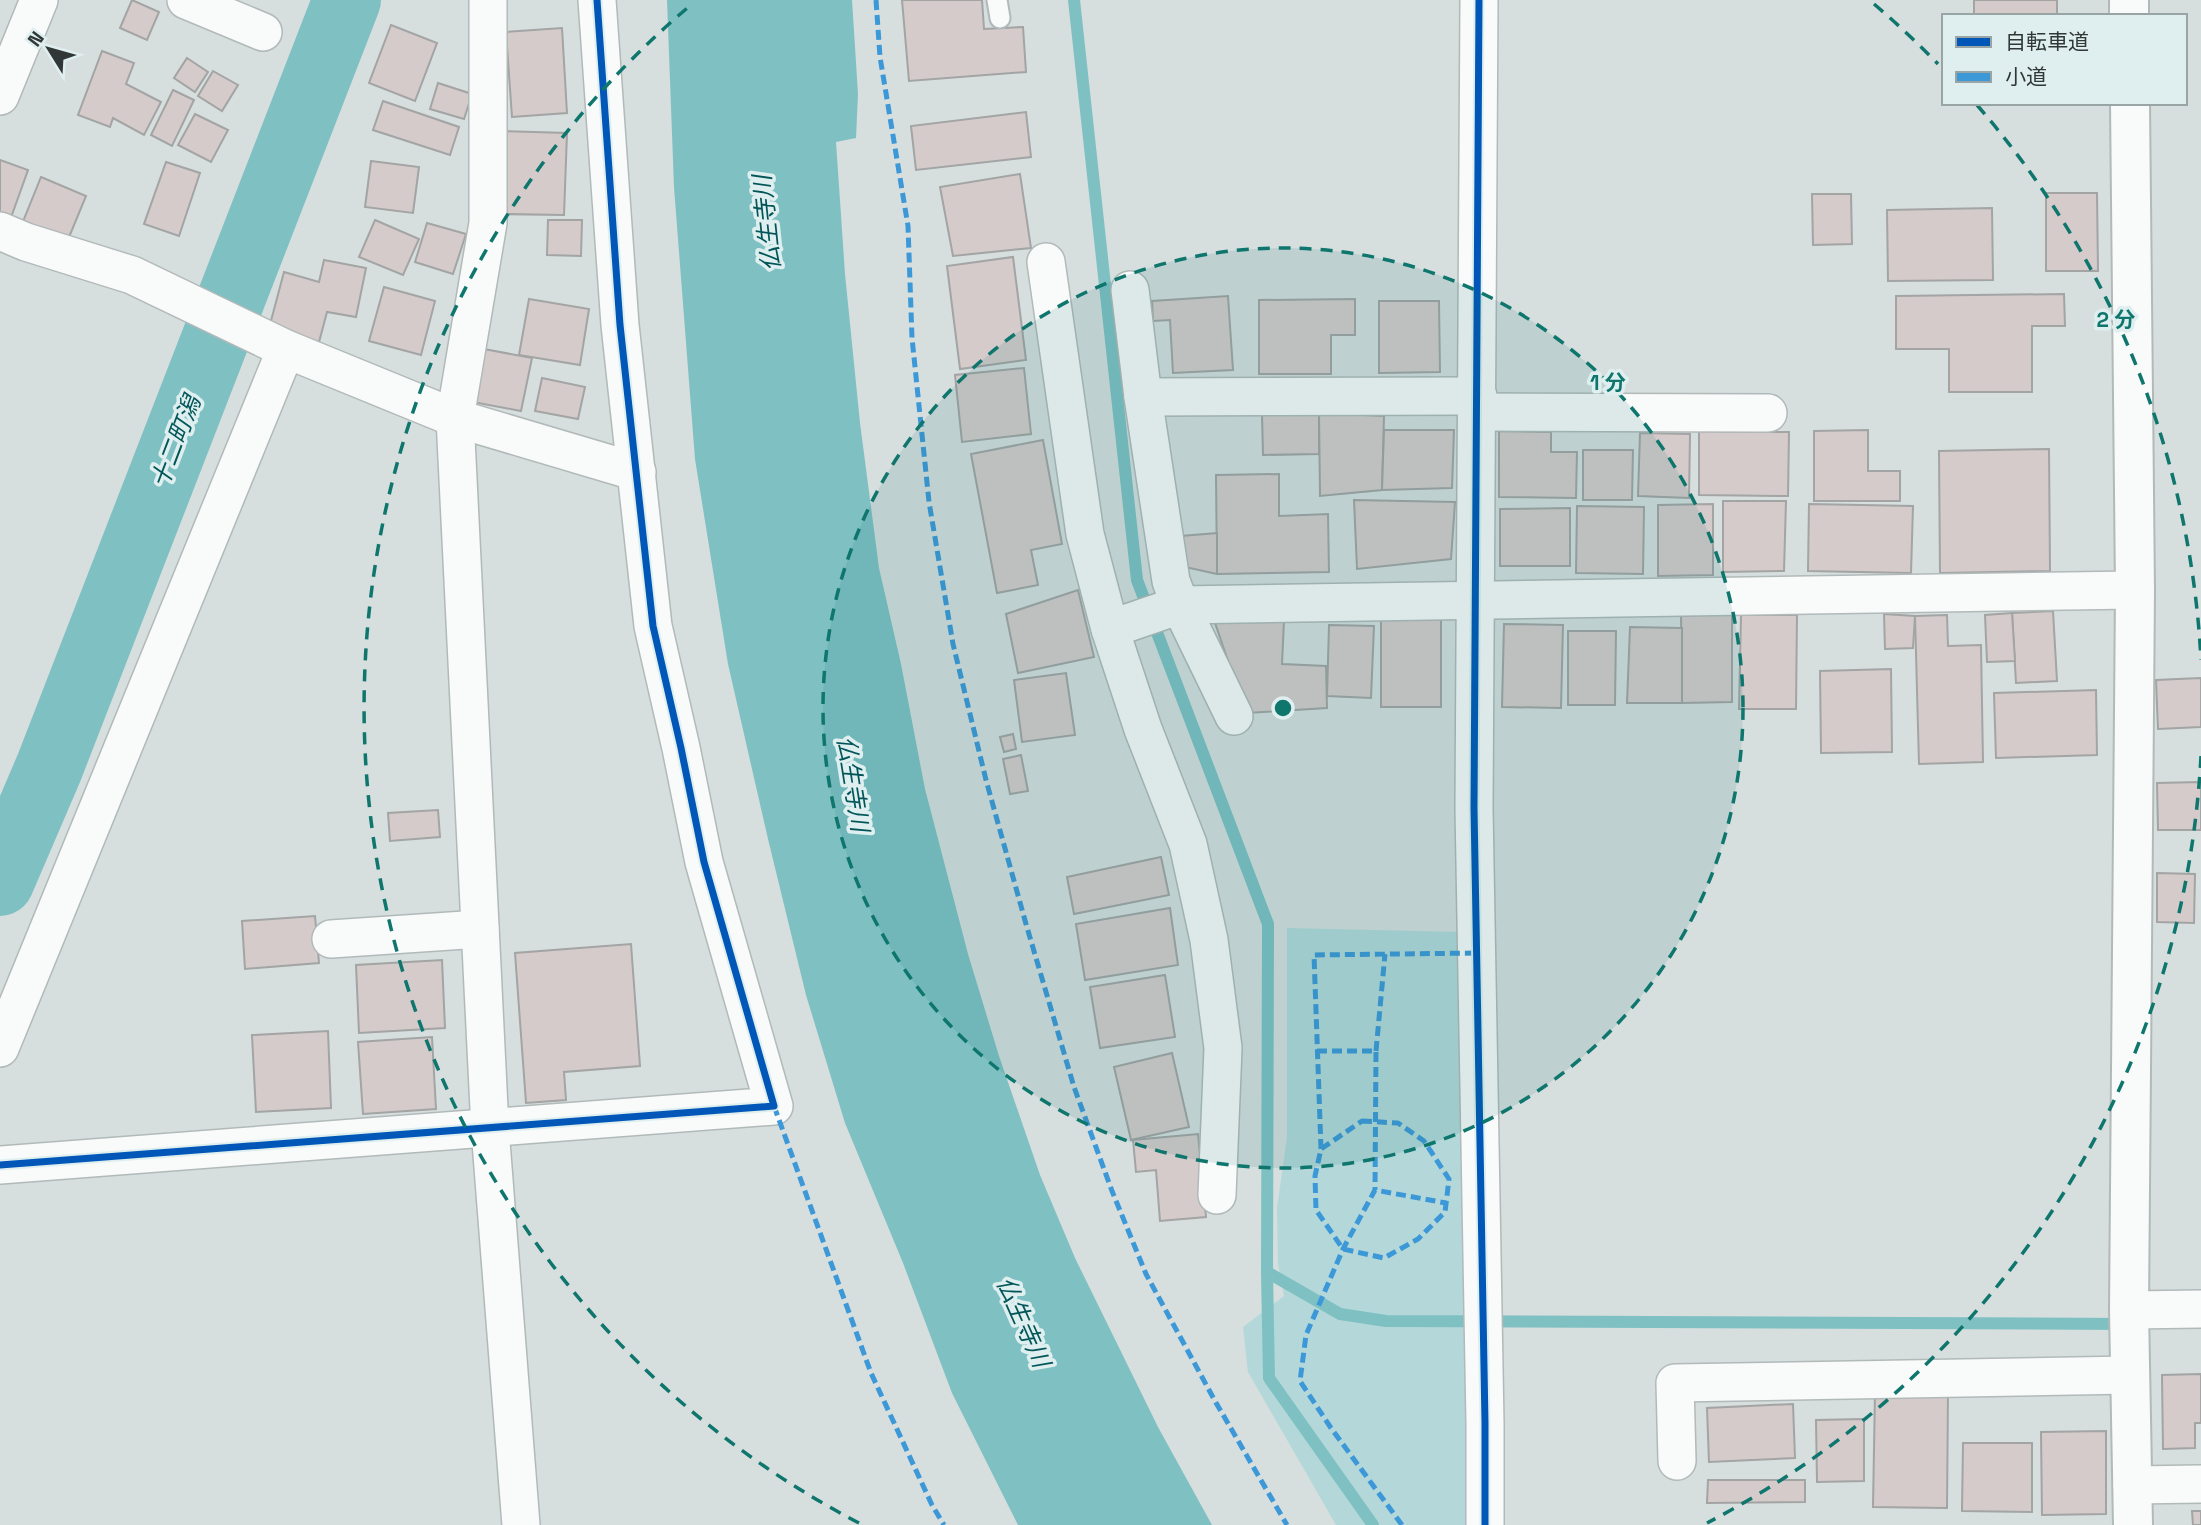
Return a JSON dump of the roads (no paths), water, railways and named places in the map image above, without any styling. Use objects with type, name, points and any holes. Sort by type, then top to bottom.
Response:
[{"type":"street","points":[[0,96],[39,0]]},
{"type":"street","points":[[186,0],[263,32]]},
{"type":"street","points":[[488,0],[488,223],[455,418],[490,1129],[521,1525]]},
{"type":"street","points":[[0,1165],[775,1106],[704,862],[653,626],[620,325],[597,0]]},
{"type":"street","points":[[1479,0],[1475,940],[1485,1525]]},
{"type":"street","points":[[2130,105],[2135,590],[2129,1310],[2133,1525]]},
{"type":"street","points":[[0,231],[26,242],[132,275],[286,349],[455,418],[638,472]]},
{"type":"street","points":[[1046,261],[1085,534],[1110,629],[1143,729],[1188,844],[1209,940],[1223,1048],[1217,1195]]},
{"type":"street","points":[[1129,290],[1171,581],[1234,716]]},
{"type":"street","points":[[0,1048],[286,349]]},
{"type":"street","points":[[1143,397],[1768,413]]},
{"type":"street","points":[[1110,629],[1180,604],[2135,590]]},
{"type":"street","points":[[331,939],[480,929]]},
{"type":"street","points":[[2129,1310],[2201,1309]]},
{"type":"street","points":[[1677,1461],[1675,1382],[2130,1375]]},
{"type":"street","points":[[2132,1485],[2201,1484]]},
{"type":"water","name":"仏生寺川","points":[[667,0],[852,0],[858,94],[856,138],[836,142],[845,274],[860,423],[879,568],[925,789],[968,954],[999,1056],[1040,1175],[1075,1258],[1158,1427],[1212,1525],[1018,1525],[952,1393],[903,1263],[845,1123],[806,995],[728,664],[695,459],[674,187]]},
{"type":"waterway","name":"十二町潟","points":[[0,882],[49,768],[347,0]]},
{"type":"waterway","points":[[1074,0],[1137,580],[1268,924],[1269,1378],[1373,1525]]},
{"type":"waterway","points":[[1267,1272],[1340,1314],[1386,1321],[2127,1324]]}]
